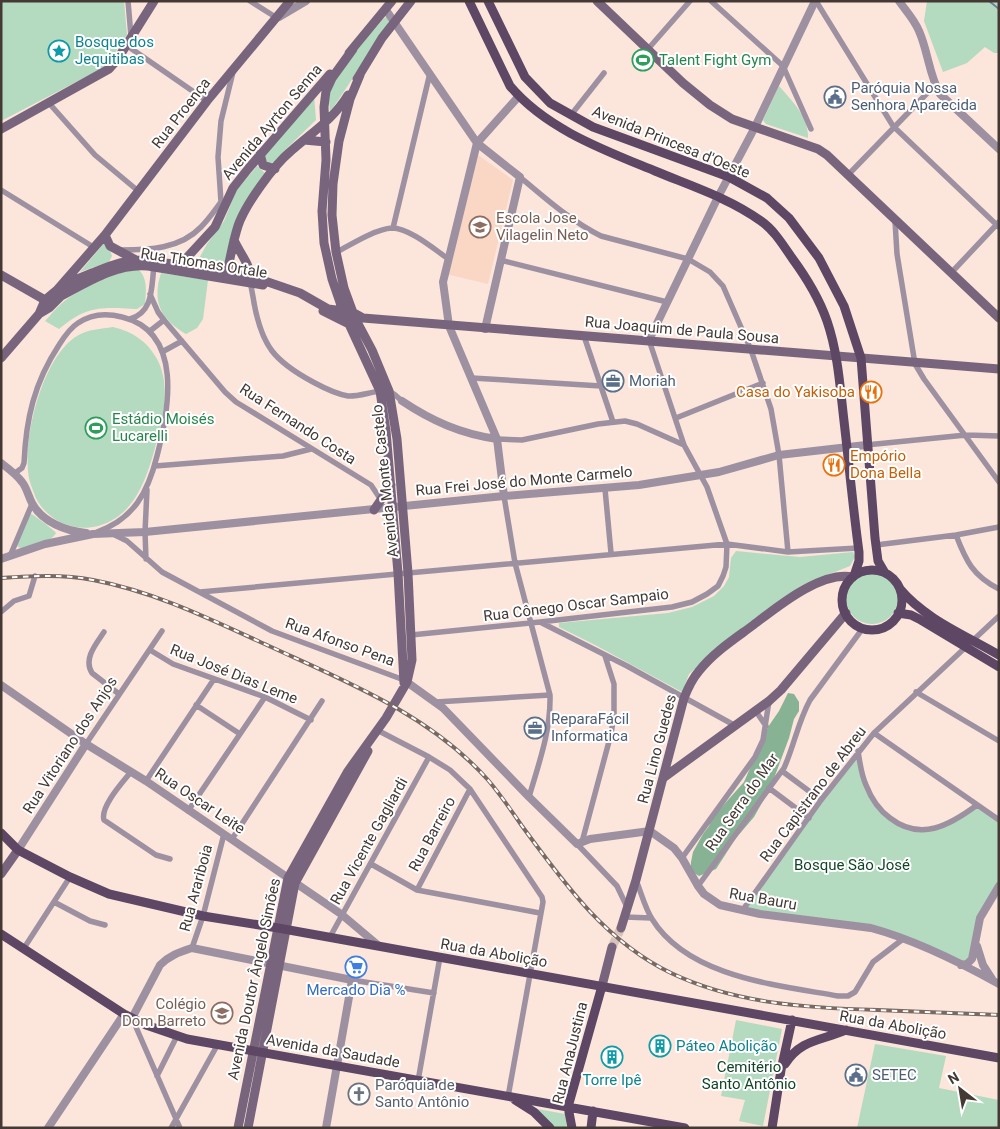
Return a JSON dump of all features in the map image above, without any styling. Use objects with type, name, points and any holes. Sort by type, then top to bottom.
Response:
[{"type":"main road","points":[[1,128],[110,69],[154,1]]},
{"type":"main road","name":"Rua Proença","points":[[39,314],[50,308],[137,190],[233,68],[290,1]]},
{"type":"main road","name":"Avenida Ayrton Senna","points":[[181,264],[214,227],[223,203],[260,154],[353,49],[392,1]]},
{"type":"main road","points":[[227,271],[242,215],[289,152],[325,124],[339,108],[382,38],[411,1]]},
{"type":"main road","name":"Avenida Princesa d'Oeste","points":[[469,1],[510,86],[519,96],[551,122],[604,150],[718,197],[761,221],[772,230],[787,250],[817,298],[826,320],[836,356],[858,548],[859,561],[853,576]]},
{"type":"main road","name":"Avenida Princesa d'Oeste","points":[[488,1],[526,76],[550,103],[593,128],[729,177],[767,198],[789,218],[819,258],[844,306],[860,358],[876,545],[878,561],[885,573]]},
{"type":"main road","points":[[598,1],[683,83],[710,105],[732,119],[818,149],[999,318]]},
{"type":"main road","name":"Avenida Ayrton Senna","points":[[325,124],[324,107],[327,87],[353,49]]},
{"type":"main road","name":"Avenida Monte Castelo","points":[[360,75],[343,123],[336,161],[332,200],[336,252],[344,288],[356,322],[372,350],[397,439],[403,506],[404,685]]},
{"type":"main road","name":"Avenida Monte Castelo","points":[[325,124],[326,142],[322,211],[326,257],[343,311],[356,322]]},
{"type":"main road","points":[[304,140],[326,142]]},
{"type":"main road","points":[[260,154],[262,165],[275,169]]},
{"type":"main road","points":[[105,235],[108,243],[115,250],[134,259]]},
{"type":"main road","points":[[234,240],[240,255],[249,266],[250,279]]},
{"type":"main road","name":"Rua Proença","points":[[1,358],[39,314],[45,300],[60,292],[73,280],[95,246]]},
{"type":"main road","points":[[112,265],[115,250]]},
{"type":"main road","name":"Rua Thomas Ortale","points":[[73,280],[134,259],[181,264],[227,271],[300,293],[328,309],[352,312]]},
{"type":"main road","name":"Rua Thomas Ortale","points":[[60,292],[113,271],[133,266],[154,267],[250,279],[297,296],[356,322]]},
{"type":"main road","points":[[1,275],[45,300]]},
{"type":"main road","name":"Rua Joaquim de Paula Sousa","points":[[356,322],[449,326],[649,340],[916,364],[999,369]]},
{"type":"main road","name":"Avenida Monte Castelo","points":[[381,726],[404,685],[412,660],[412,635],[390,485],[385,391]]},
{"type":"main road","points":[[374,510],[390,485]]},
{"type":"main road","points":[[869,570],[885,573],[896,582],[902,596],[898,613],[887,625],[871,629],[863,628],[855,624],[842,605],[845,586],[853,576],[869,570]]},
{"type":"main road","name":"Rua Lino Guedes","points":[[621,928],[650,831],[684,698],[691,680],[721,649],[793,595],[819,582],[845,575],[853,576]]},
{"type":"main road","points":[[899,588],[910,601],[924,612],[999,656]]},
{"type":"main road","points":[[663,778],[769,701],[793,677],[846,613]]},
{"type":"main road","points":[[898,613],[911,615],[999,668]]},
{"type":"main road","name":"Avenida Doutor Ângelo Simões","points":[[238,1128],[258,1051],[291,880],[348,771],[381,726]]},
{"type":"main road","points":[[671,749],[674,760],[677,764],[681,765]]},
{"type":"main road","name":"Rua da Abolição","points":[[1,833],[18,850],[70,878],[115,896],[203,916],[282,928],[999,1058]]},
{"type":"main road","name":"Rua Vitoriano dos Anjos","points":[[1,874],[18,850]]},
{"type":"main road","name":"Avenida da Saudade","points":[[1,934],[128,1016],[146,1025],[177,1036],[685,1128]]},
{"type":"main road","points":[[602,986],[612,947]]},
{"type":"main road","name":"Rua AnaJustina","points":[[572,1128],[568,1107],[602,986]]},
{"type":"main road","points":[[772,1128],[781,1070],[792,1020]]},
{"type":"main road","points":[[814,1024],[818,1029],[836,1034]]},
{"type":"main road","points":[[781,1070],[791,1054],[808,1042],[846,1030]]},
{"type":"main road","name":"Avenida Doutor Ângelo Simões","points":[[248,1128],[258,1051]]},
{"type":"main road","points":[[509,1097],[534,1112],[550,1128]]},
{"type":"main road","points":[[591,1128],[593,1111]]},
{"type":"street","points":[[128,1],[131,36]]},
{"type":"street","points":[[250,1],[277,18],[306,1]]},
{"type":"street","points":[[648,49],[690,1]]},
{"type":"street","points":[[711,1],[783,66],[811,129]]},
{"type":"street","points":[[727,544],[710,495],[684,444],[649,340],[718,197],[755,127],[815,1]]},
{"type":"street","points":[[815,1],[893,126],[998,224],[951,273]]},
{"type":"street","points":[[899,1],[912,17],[919,30],[935,85],[940,94],[999,149]]},
{"type":"street","points":[[386,10],[477,142],[574,221],[602,236],[688,259],[710,272],[723,286],[751,350],[771,409],[779,455],[788,552]]},
{"type":"street","points":[[126,45],[207,101]]},
{"type":"street","points":[[115,250],[146,250],[179,242],[201,227],[223,203],[218,157],[221,121],[233,68]]},
{"type":"street","points":[[393,228],[430,73]]},
{"type":"street","points":[[571,115],[604,73]]},
{"type":"street","points":[[848,175],[893,126],[935,85]]},
{"type":"street","points":[[519,96],[477,142],[447,258],[443,282],[449,326],[497,439],[515,562],[550,695],[550,712],[546,733],[529,796]]},
{"type":"street","points":[[48,102],[95,155],[137,190]]},
{"type":"street","points":[[988,138],[999,140]]},
{"type":"street","points":[[485,329],[520,177]]},
{"type":"street","points":[[1,190],[95,246]]},
{"type":"street","points":[[895,221],[898,254],[916,364],[924,379],[999,482]]},
{"type":"street","points":[[326,257],[374,233],[393,228],[415,237],[447,258]]},
{"type":"street","points":[[500,260],[668,302]]},
{"type":"street","points":[[130,319],[140,315],[145,310],[150,294],[154,267],[162,262]]},
{"type":"street","points":[[250,279],[258,326],[268,347],[285,364],[308,379],[341,394],[360,396],[385,391],[440,423],[475,436],[522,440],[547,436],[582,426],[625,422],[637,424],[684,444]]},
{"type":"street","name":"Rua Fernando Costa","points":[[150,294],[164,320],[225,392],[236,402],[371,485],[381,500]]},
{"type":"street","points":[[15,473],[22,468],[24,463],[27,426],[39,381],[47,363],[64,336],[79,322],[91,316],[103,314],[130,319],[150,331],[162,352],[169,389],[162,437],[147,488],[146,559]]},
{"type":"street","points":[[150,331],[164,320]]},
{"type":"street","points":[[584,336],[613,422]]},
{"type":"street","points":[[162,352],[182,341]]},
{"type":"street","points":[[472,378],[601,386]]},
{"type":"street","points":[[676,418],[763,383]]},
{"type":"street","points":[[866,445],[966,435],[999,436]]},
{"type":"street","name":"Rua Frei José do Monte Carmelo","points":[[112,533],[145,532],[504,496],[605,488],[701,476],[779,455],[866,445]]},
{"type":"street","points":[[154,466],[283,456],[311,449]]},
{"type":"street","points":[[1,463],[15,473],[23,483],[32,504],[45,518],[59,527],[78,533],[112,533]]},
{"type":"street","points":[[1,559],[45,544],[92,534],[108,528],[129,513],[147,488]]},
{"type":"street","points":[[605,488],[612,553]]},
{"type":"street","points":[[10,556],[32,504]]},
{"type":"street","points":[[876,545],[956,535],[999,527]]},
{"type":"street","name":"Rua Afonso Pena","points":[[112,533],[127,541],[162,572],[272,631],[404,685],[436,702],[529,796],[580,843],[617,886],[626,913]]},
{"type":"street","points":[[956,535],[966,559],[974,571],[989,584],[999,589]]},
{"type":"street","points":[[200,592],[727,544],[788,552],[858,548]]},
{"type":"street","name":"Rua Cônego Oscar Sampaio","points":[[412,635],[672,607],[692,602],[718,586],[726,567],[727,544]]},
{"type":"street","points":[[1,612],[14,601],[29,596],[35,576]]},
{"type":"street","name":"Rua Capistrano de Abreu","points":[[742,911],[858,751],[916,692],[999,616]]},
{"type":"street","points":[[540,622],[734,725]]},
{"type":"street","name":"Rua Serra do Mar","points":[[698,886],[782,770],[793,747],[802,713],[820,684],[863,628]]},
{"type":"street","name":"Rua Vitoriano dos Anjos","points":[[18,850],[162,631]]},
{"type":"street","points":[[104,632],[89,658],[89,668],[92,673],[119,694]]},
{"type":"street","name":"Rua José Dias Leme","points":[[150,650],[173,664],[265,697],[311,720]]},
{"type":"street","points":[[580,843],[611,734],[614,715],[614,684],[605,656]]},
{"type":"street","points":[[146,781],[214,679]]},
{"type":"street","name":"Rua Oscar Leite","points":[[1,685],[86,744],[146,781],[291,880],[343,916],[378,946]]},
{"type":"street","points":[[916,692],[999,742]]},
{"type":"street","points":[[436,702],[550,695]]},
{"type":"street","points":[[188,811],[265,697]]},
{"type":"street","points":[[232,840],[322,701]]},
{"type":"street","points":[[682,858],[756,757],[766,726],[769,701]]},
{"type":"street","points":[[196,705],[240,734]]},
{"type":"street","points":[[755,710],[766,726]]},
{"type":"street","points":[[381,726],[450,770],[470,789],[543,899],[509,1097]]},
{"type":"street","points":[[874,733],[999,820]]},
{"type":"street","points":[[858,751],[862,773],[872,798],[886,815],[905,827],[917,830],[931,830],[960,818],[977,805]]},
{"type":"street","name":"Rua Vicente Gagliardi","points":[[330,937],[429,757]]},
{"type":"street","points":[[782,770],[821,800]]},
{"type":"street","points":[[130,772],[106,806],[103,816],[104,820],[156,856],[170,859]]},
{"type":"street","points":[[769,788],[809,818]]},
{"type":"street","name":"Rua Barreiro","points":[[417,890],[470,789]]},
{"type":"street","points":[[580,843],[590,839],[650,831]]},
{"type":"street","name":"Rua Bauru","points":[[650,831],[674,848],[704,894],[720,906],[742,911],[871,928],[903,939]]},
{"type":"street","name":"Rua Arariboia","points":[[192,948],[203,916],[224,834]]},
{"type":"street","points":[[371,864],[417,890],[540,913]]},
{"type":"street","points":[[24,948],[70,878]]},
{"type":"street","points":[[636,880],[651,918],[672,944],[707,964],[732,973],[771,984],[838,996],[852,994],[873,962],[903,939],[996,983]]},
{"type":"street","name":"Rua Afonso Pena","points":[[617,886],[633,892]]},
{"type":"street","points":[[961,965],[967,964],[972,959],[980,918],[999,886]]},
{"type":"street","points":[[54,902],[90,921],[105,925]]},
{"type":"street","points":[[626,913],[651,918]]},
{"type":"street","points":[[976,942],[983,964],[996,983]]},
{"type":"street","points":[[48,1128],[128,1016],[160,965],[167,958],[192,948],[352,980],[434,993]]},
{"type":"street","points":[[418,1081],[440,957]]},
{"type":"street","points":[[326,1128],[352,980]]},
{"type":"street","points":[[128,1016],[180,1128]]},
{"type":"street","points":[[157,1076],[177,1036]]},
{"type":"street","points":[[170,1128],[218,1044]]},
{"type":"shaded area","name":"Escola Jose Vilagelin Neto","points":[[478,155],[513,180],[488,284],[446,274]]},
{"type":"green space","name":"Bosque dos Jequitibas","points":[[1,1],[124,1],[127,35],[105,67],[1,121]]},
{"type":"green space","points":[[927,1],[999,1],[999,53],[994,53],[985,47],[967,63],[943,72],[924,21]]},
{"type":"green space","points":[[387,17],[388,24],[330,112],[330,92],[337,76],[356,50],[384,18]]},
{"type":"green space","points":[[779,86],[803,116],[808,130],[808,138],[766,124],[763,120]]},
{"type":"green space","points":[[314,95],[316,120],[277,160],[272,163],[267,162],[264,155]]},
{"type":"green space","points":[[257,166],[266,174],[246,203],[226,266],[197,262],[207,244],[224,221],[236,191]]},
{"type":"green space","points":[[104,243],[112,256],[109,262],[80,272]]},
{"type":"green space","points":[[138,269],[145,281],[146,290],[145,304],[137,309],[95,309],[78,315],[59,329],[45,321],[61,304],[77,292],[108,277]]},
{"type":"green space","points":[[161,273],[208,280],[203,319],[197,328],[186,334],[170,322],[160,308],[157,293]]},
{"type":"green space","name":"Estádio Moisés Lucarelli","points":[[113,327],[139,338],[149,347],[157,359],[164,380],[163,413],[148,470],[130,505],[111,521],[94,527],[77,527],[55,519],[42,507],[36,498],[29,480],[28,462],[32,422],[45,380],[54,362],[65,347],[81,334]]},
{"type":"green space","points":[[31,514],[56,533],[50,539],[35,545],[18,547],[17,545],[28,516]]},
{"type":"green space","points":[[736,551],[800,557],[853,552],[855,557],[850,566],[802,585],[716,650],[689,674],[682,692],[559,627],[559,623],[668,613],[692,607],[714,596],[724,586],[729,577],[731,558]]},
{"type":"green space","points":[[872,572],[882,574],[890,580],[896,588],[898,598],[896,608],[890,616],[882,622],[872,624],[862,622],[854,616],[848,608],[846,598],[848,588],[854,580],[862,574]]},
{"type":"green space","points":[[788,693],[794,694],[799,702],[799,711],[794,719],[773,781],[754,817],[736,838],[716,869],[699,876],[691,871],[693,852],[712,818],[744,782],[768,727]]},
{"type":"green space","name":"Bosque São José","points":[[858,751],[862,773],[879,808],[905,827],[931,829],[977,805],[999,820],[999,886],[988,903],[967,964],[885,932],[742,911]]},
{"type":"green space","name":"Cemitério Santo Antônio","points":[[736,1020],[782,1029],[763,1126],[739,1121],[745,1100],[721,1096]]},
{"type":"green space","points":[[875,1044],[946,1056],[939,1088],[999,1100],[999,1128],[857,1128]]},
{"type":"green space","points":[[532,1108],[565,1114],[567,1128],[551,1128]]},
{"type":"waterway","points":[[989,1],[999,9]]},
{"type":"tunnel","points":[[612,947],[621,928]]},
{"type":"railway","points":[[1,578],[59,576],[93,580],[161,599],[226,626],[386,702],[440,737],[465,757],[488,780],[554,869],[588,909],[626,945],[647,960],[671,973],[721,992],[799,1006],[999,1015]]},
{"type":"place","name":"Bosque dos Jequitibas","points":[[59,51]]},
{"type":"place","name":"Talent Fight Gym","points":[[643,60]]},
{"type":"place","name":"Paróquia Nossa Senhora Aparecida","points":[[835,97]]},
{"type":"place","name":"Escola Jose Vilagelin Neto","points":[[480,227]]},
{"type":"place","name":"Moriah","points":[[613,381]]},
{"type":"place","name":"Casa do Yakisoba","points":[[871,392]]},
{"type":"place","name":"Estádio Moisés Lucarelli","points":[[96,428]]},
{"type":"place","name":"Empório Dona Bella","points":[[834,465]]},
{"type":"place","name":"ReparaFácil Informatica","points":[[535,728]]},
{"type":"place","name":"Mercado Dia %","points":[[356,967]]},
{"type":"place","name":"Colégio Dom Barreto","points":[[222,1013]]},
{"type":"place","name":"Páteo Abolição","points":[[660,1046]]},
{"type":"place","name":"Torre Ipê","points":[[612,1057]]},
{"type":"place","name":"SETEC","points":[[856,1075]]},
{"type":"place","name":"Paróquia de Santo Antônio","points":[[359,1094]]}]
